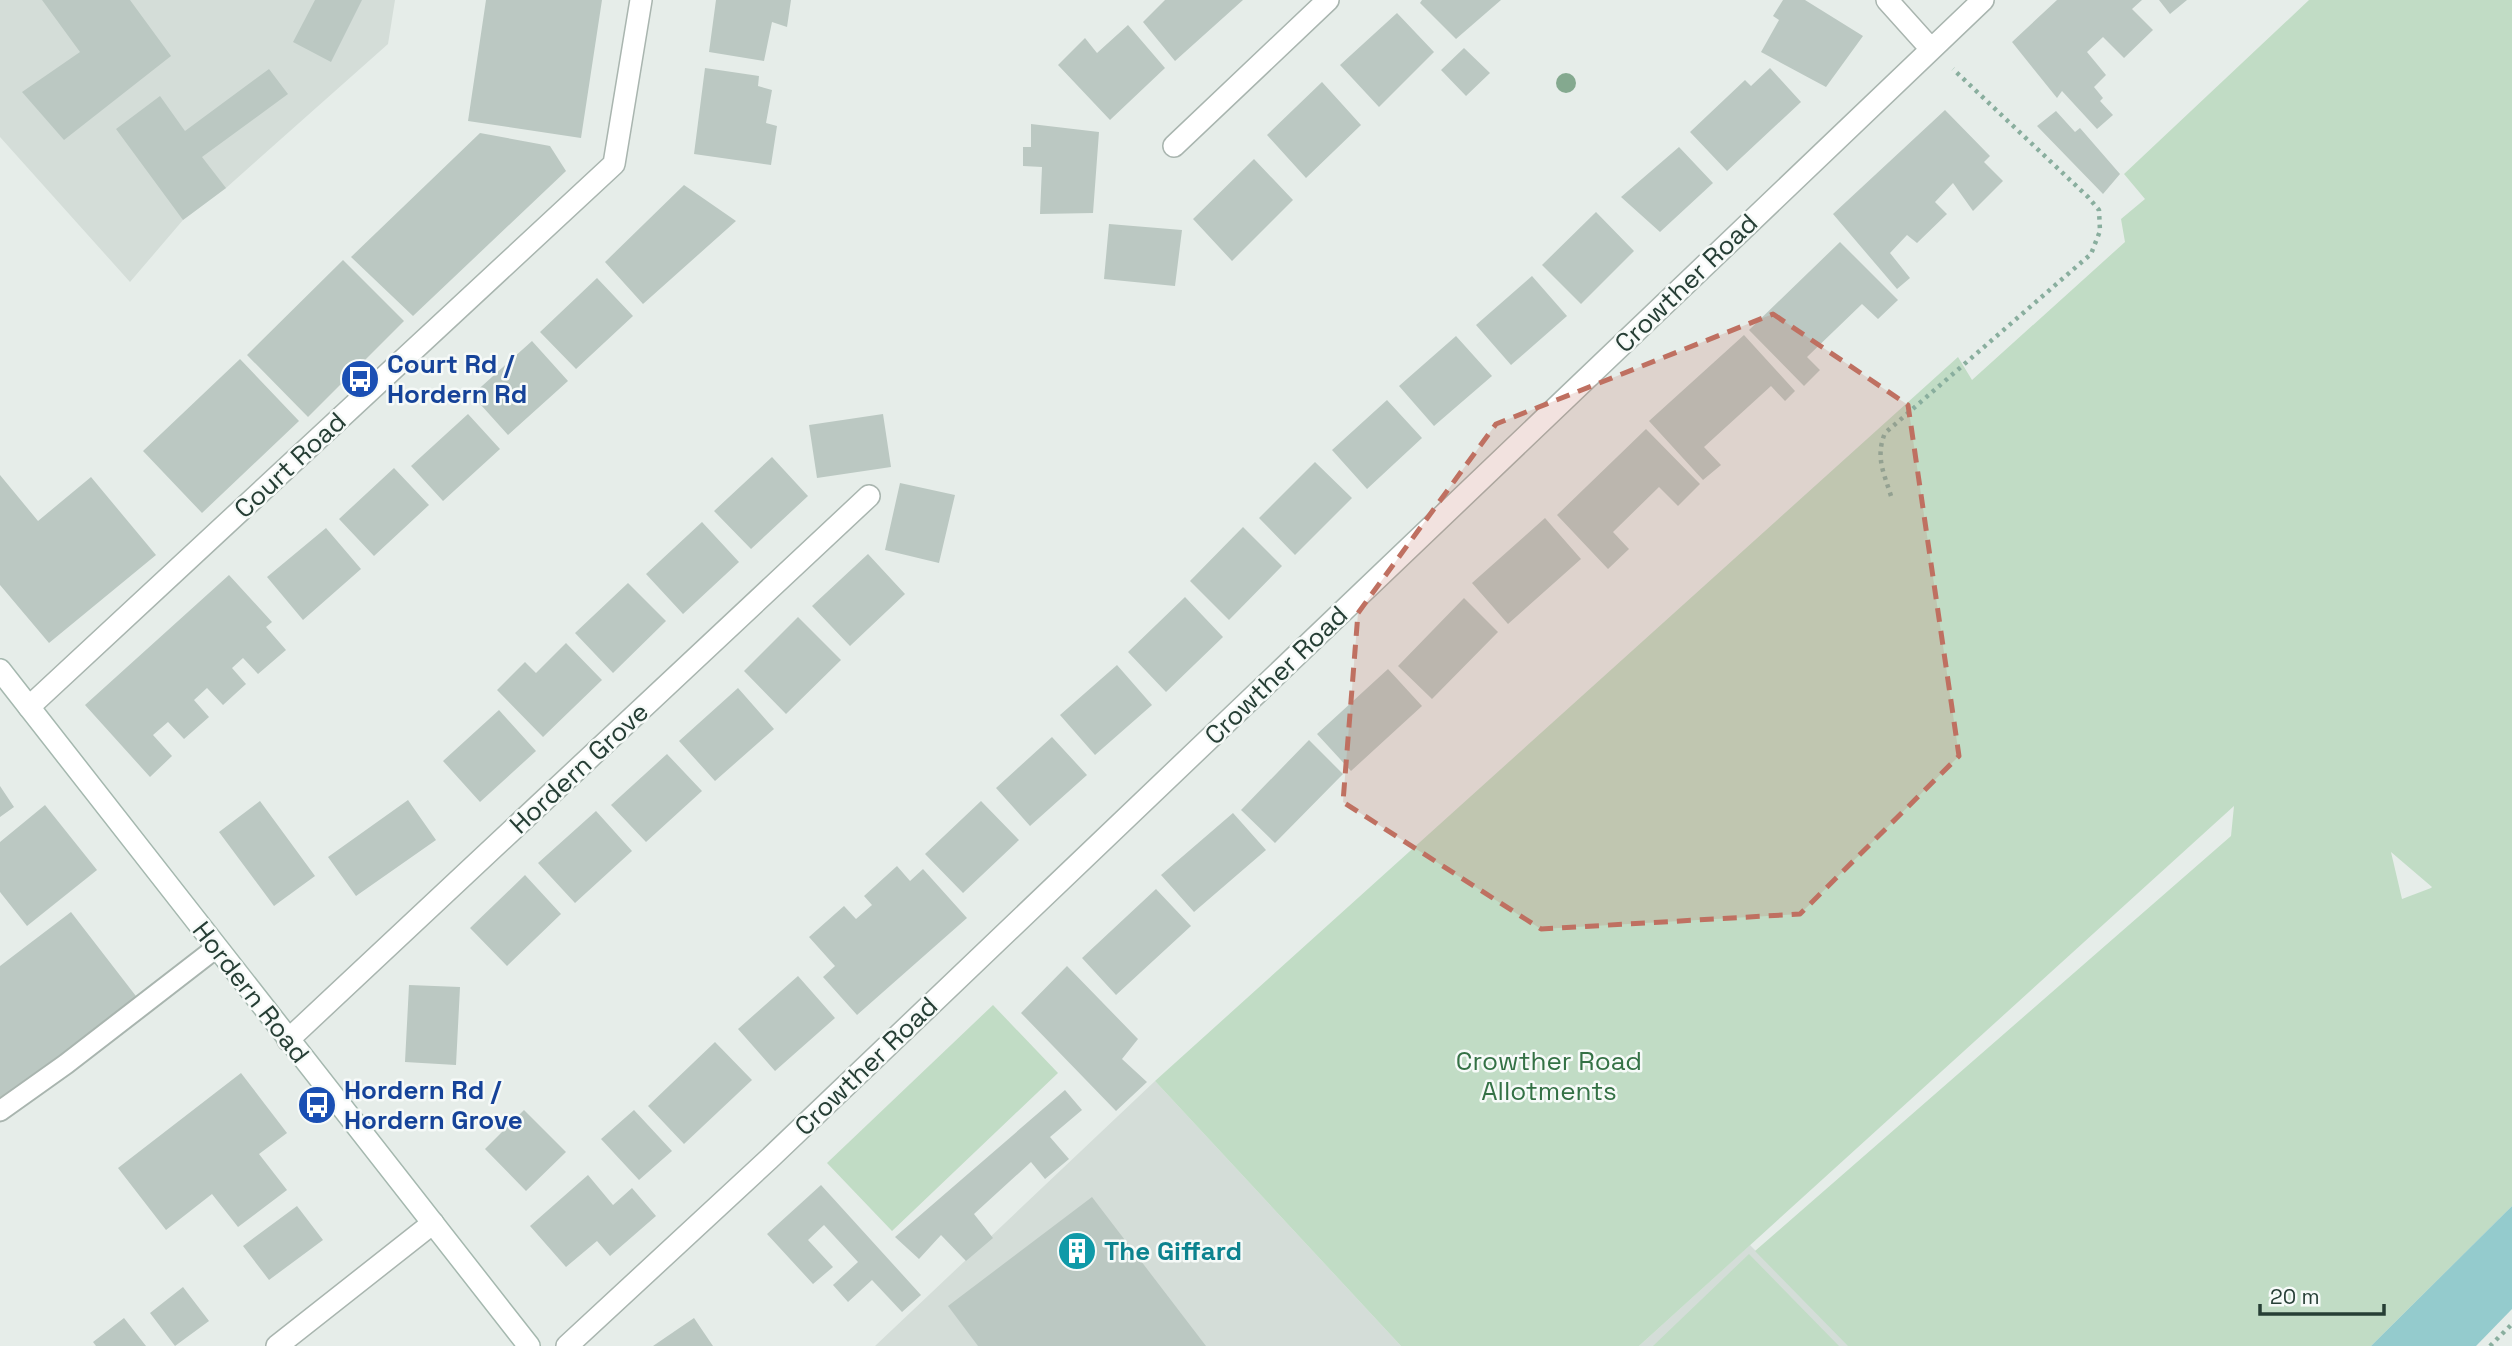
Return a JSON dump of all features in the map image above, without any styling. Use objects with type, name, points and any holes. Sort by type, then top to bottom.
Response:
[{"type":"street","name":"Court Road","points":[[29,707],[614,164],[641,0]]},
{"type":"street","points":[[1174,146],[1328,0]]},
{"type":"street","points":[[1887,0],[1931,49]]},
{"type":"street","name":"Crowther Road","points":[[567,1346],[779,1149],[1983,0]]},
{"type":"street","name":"Hordern Grove","points":[[288,1040],[869,496]]},
{"type":"street","name":"Hordern Road","points":[[0,670],[529,1346]]},
{"type":"street","points":[[277,1346],[433,1223]]},
{"type":"lane","points":[[0,1111],[66,1064],[216,948]]},
{"type":"path","points":[[1891,496],[1881,466],[1879,447],[1885,433],[2091,254],[2100,231],[2099,210],[2088,197],[1931,49]]},
{"type":"path","points":[[2490,1346],[2512,1324]]},
{"type":"highlighted area","points":[[1773,314],[1908,405],[1959,756],[1800,914],[1541,929],[1343,802],[1358,613],[1496,424]]},
{"type":"shaded area","points":[[0,0],[395,0],[388,44],[226,188],[183,220],[130,282],[0,137]]},
{"type":"shaded area","points":[[1155,1081],[1401,1346],[875,1346]]},
{"type":"shaded area","points":[[1750,1245],[1849,1346],[1639,1346]]},
{"type":"green space","name":"Crowther Road Allotments","points":[[2309,0],[2512,0],[2512,1206],[2371,1346],[1848,1346],[1755,1251],[2231,836],[2234,806],[1639,1346],[1401,1346],[1155,1081],[1958,357],[1972,380],[2125,242],[2121,219],[2145,199],[2124,174]],"holes":[[[2391,852],[2432,887],[2402,899]]]},
{"type":"green space","points":[[993,1005],[1058,1073],[892,1231],[827,1163]]},
{"type":"green space","points":[[1749,1254],[1839,1346],[1653,1346]]},
{"type":"water","points":[[2512,1206],[2512,1309],[2476,1346],[2371,1346]]},
{"type":"building","points":[[42,0],[130,0],[171,56],[64,140],[22,92],[80,52]]},
{"type":"building","points":[[315,0],[362,0],[331,62],[293,42]]},
{"type":"building","points":[[486,0],[602,0],[581,138],[468,121]]},
{"type":"building","points":[[716,0],[791,0],[787,27],[772,22],[764,61],[709,52]]},
{"type":"building","points":[[1165,0],[1243,0],[1175,61],[1143,22]]},
{"type":"building","points":[[1422,0],[1501,0],[1456,39],[1420,3]]},
{"type":"building","points":[[1783,0],[1805,0],[1863,36],[1826,87],[1761,52],[1779,20],[1773,16]]},
{"type":"building","points":[[2057,0],[2142,0],[2132,9],[2153,30],[2124,58],[2103,37],[2087,52],[2106,75],[2094,87],[2103,98],[2100,101],[2113,115],[2097,129],[2062,91],[2057,98],[2012,42]]},
{"type":"building","points":[[2159,0],[2187,0],[2170,14]]},
{"type":"building","points":[[1397,13],[1434,52],[1379,107],[1340,65]]},
{"type":"building","points":[[1128,25],[1165,68],[1110,120],[1058,65],[1085,38],[1097,53]]},
{"type":"building","points":[[1464,48],[1490,73],[1466,96],[1441,70]]},
{"type":"building","points":[[705,68],[759,76],[758,86],[772,90],[766,123],[777,126],[771,165],[694,154]]},
{"type":"building","points":[[1770,68],[1801,102],[1727,171],[1690,132],[1745,80],[1751,86]]},
{"type":"building","points":[[269,69],[288,94],[202,157],[226,188],[183,220],[116,129],[160,96],[185,131]]},
{"type":"building","points":[[1322,82],[1361,125],[1306,178],[1267,135]]},
{"type":"building","points":[[1945,110],[1990,156],[1984,162],[2003,181],[1973,211],[1953,183],[1935,202],[1947,214],[1917,243],[1907,235],[1890,253],[1910,278],[1897,289],[1833,214]]},
{"type":"building","points":[[2056,111],[2075,132],[2080,128],[2120,174],[2103,194],[2037,126]]},
{"type":"building","points":[[1031,124],[1099,132],[1093,213],[1040,214],[1042,167],[1023,166],[1023,147],[1031,147]]},
{"type":"building","points":[[480,133],[550,146],[566,171],[413,316],[351,257]]},
{"type":"building","points":[[1679,147],[1713,183],[1660,232],[1621,197]]},
{"type":"building","points":[[1254,159],[1293,200],[1232,261],[1193,219]]},
{"type":"building","points":[[684,185],[736,221],[643,304],[605,262]]},
{"type":"building","points":[[1596,212],[1634,251],[1581,304],[1542,265]]},
{"type":"building","points":[[1109,224],[1182,230],[1175,286],[1104,279]]},
{"type":"building","points":[[1840,242],[1898,300],[1878,319],[1862,304],[1807,357],[1820,370],[1804,386],[1749,330]]},
{"type":"building","points":[[343,260],[404,321],[308,417],[247,355]]},
{"type":"building","points":[[1532,276],[1567,316],[1511,365],[1476,325]]},
{"type":"building","points":[[597,278],[633,316],[576,369],[540,332]]},
{"type":"building","points":[[1744,335],[1795,391],[1785,401],[1771,386],[1704,447],[1721,465],[1703,480],[1649,421]]},
{"type":"building","points":[[1456,336],[1492,376],[1434,426],[1399,386]]},
{"type":"building","points":[[532,341],[568,381],[508,435],[472,395]]},
{"type":"building","points":[[240,359],[299,421],[202,513],[143,451]]},
{"type":"building","points":[[1387,400],[1422,438],[1367,489],[1332,450]]},
{"type":"building","points":[[468,414],[500,449],[443,501],[411,466]]},
{"type":"building","points":[[883,414],[891,467],[817,478],[809,425]]},
{"type":"building","points":[[1646,429],[1700,484],[1678,506],[1659,487],[1613,532],[1629,549],[1608,569],[1557,515]]},
{"type":"building","points":[[772,457],[808,496],[751,549],[714,511]]},
{"type":"building","points":[[1315,462],[1352,498],[1295,555],[1259,518]]},
{"type":"building","points":[[394,468],[429,505],[374,556],[339,519]]},
{"type":"building","points":[[0,475],[38,521],[91,477],[156,555],[49,643],[0,585]]},
{"type":"building","points":[[900,483],[955,495],[939,563],[885,550]]},
{"type":"building","points":[[1545,518],[1581,559],[1508,624],[1472,583]]},
{"type":"building","points":[[702,522],[739,562],[683,614],[646,574]]},
{"type":"building","points":[[1243,527],[1282,566],[1229,620],[1190,581]]},
{"type":"building","points":[[326,528],[361,569],[303,620],[267,577]]},
{"type":"building","points":[[868,554],[905,594],[850,646],[812,606]]},
{"type":"building","points":[[229,575],[272,622],[266,627],[286,650],[258,674],[243,658],[232,668],[246,684],[223,705],[207,688],[194,700],[209,717],[184,739],[168,722],[153,735],[172,756],[150,777],[85,705]]},
{"type":"building","points":[[628,583],[666,621],[613,673],[575,633]]},
{"type":"building","points":[[1185,597],[1223,637],[1166,692],[1128,652]]},
{"type":"building","points":[[1464,598],[1498,632],[1432,699],[1398,666]]},
{"type":"building","points":[[798,617],[841,660],[786,714],[744,671]]},
{"type":"building","points":[[566,643],[602,680],[543,737],[497,690],[525,662],[536,673]]},
{"type":"building","points":[[1117,665],[1152,705],[1095,755],[1060,715]]},
{"type":"building","points":[[1388,669],[1422,706],[1351,771],[1317,734]]},
{"type":"building","points":[[738,688],[774,729],[715,781],[679,741]]},
{"type":"building","points":[[499,710],[536,751],[480,802],[443,761]]},
{"type":"building","points":[[1052,737],[1087,775],[1030,826],[996,788]]},
{"type":"building","points":[[1309,740],[1343,774],[1275,843],[1241,810]]},
{"type":"building","points":[[667,754],[702,791],[646,842],[611,805]]},
{"type":"building","points":[[0,786],[14,807],[0,817]]},
{"type":"building","points":[[408,800],[436,840],[356,896],[328,857]]},
{"type":"building","points":[[260,801],[315,876],[274,906],[219,832]]},
{"type":"building","points":[[981,801],[1019,840],[963,893],[925,854]]},
{"type":"building","points":[[45,805],[97,870],[27,926],[0,892],[0,842]]},
{"type":"building","points":[[596,811],[632,851],[575,903],[538,863]]},
{"type":"building","points":[[1233,813],[1266,850],[1194,912],[1161,875]]},
{"type":"building","points":[[897,866],[910,881],[923,869],[967,918],[857,1015],[823,977],[835,966],[809,937],[844,906],[856,919],[872,905],[864,896]]},
{"type":"building","points":[[525,875],[561,914],[507,966],[470,928]]},
{"type":"building","points":[[1156,889],[1191,926],[1116,995],[1082,958]]},
{"type":"building","points":[[71,912],[139,1000],[0,1106],[0,966]]},
{"type":"building","points":[[1067,966],[1138,1039],[1122,1059],[1147,1082],[1116,1111],[1021,1013]]},
{"type":"building","points":[[798,976],[835,1018],[775,1071],[738,1029]]},
{"type":"building","points":[[409,985],[460,987],[456,1065],[405,1062]]},
{"type":"building","points":[[715,1042],[752,1080],[684,1144],[648,1106]]},
{"type":"building","points":[[241,1073],[287,1133],[259,1154],[287,1190],[238,1227],[212,1194],[166,1230],[118,1168]]},
{"type":"building","points":[[1065,1090],[1082,1110],[1050,1137],[1069,1159],[1045,1179],[1031,1162],[974,1214],[993,1238],[966,1261],[941,1235],[919,1259],[895,1237]]},
{"type":"building","points":[[524,1110],[566,1152],[526,1191],[485,1149]]},
{"type":"building","points":[[634,1110],[672,1151],[639,1180],[601,1139]]},
{"type":"building","points":[[588,1175],[613,1205],[632,1188],[656,1216],[610,1256],[597,1241],[566,1267],[530,1226]]},
{"type":"building","points":[[821,1185],[921,1295],[902,1312],[872,1280],[848,1302],[833,1285],[858,1262],[824,1225],[808,1240],[833,1267],[813,1284],[767,1234]]},
{"type":"building","name":"The Giffard","points":[[1092,1197],[1206,1346],[978,1346],[948,1306]]},
{"type":"building","points":[[297,1206],[323,1240],[269,1280],[243,1246]]},
{"type":"building","points":[[183,1287],[209,1321],[175,1346],[150,1313]]},
{"type":"building","points":[[124,1318],[146,1346],[96,1346],[93,1342]]},
{"type":"building","points":[[694,1318],[713,1346],[653,1346]]},
{"type":"place","name":"Court Rd / Hordern Rd","points":[[360,379]]},
{"type":"place","name":"Hordern Rd / Hordern Grove","points":[[317,1105]]},
{"type":"place","name":"The Giffard","points":[[1077,1251]]}]
